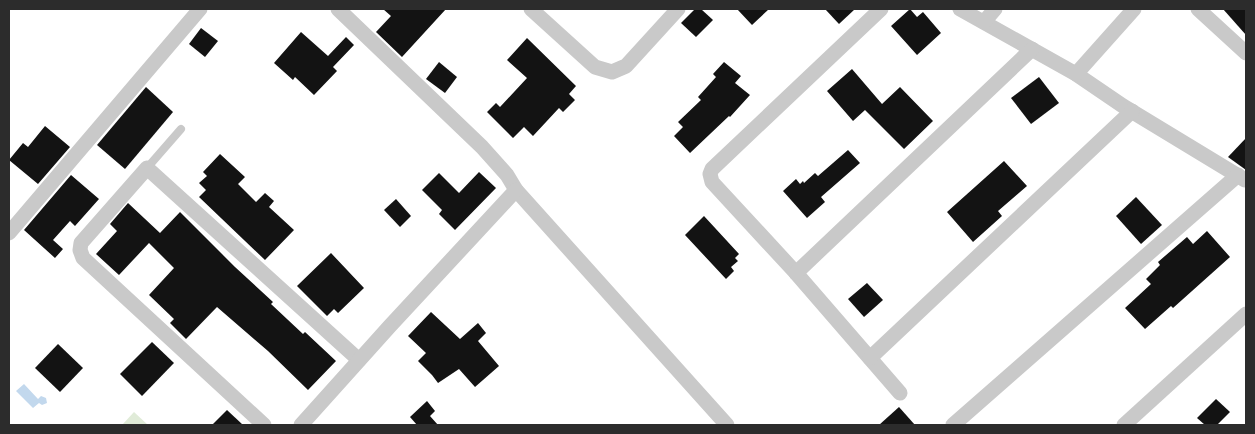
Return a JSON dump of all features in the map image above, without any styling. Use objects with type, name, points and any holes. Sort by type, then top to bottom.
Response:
[{"type":"street","points":[[9,233],[200,9]]},
{"type":"street","points":[[338,9],[482,147],[507,175],[516,190],[727,425]]},
{"type":"street","points":[[531,9],[596,67],[612,72],[626,66],[678,9]]},
{"type":"street","points":[[881,9],[712,169],[710,174],[712,182],[796,274],[900,393]]},
{"type":"street","points":[[953,425],[1242,178],[1132,111],[1076,74],[960,9]]},
{"type":"street","points":[[984,22],[995,9]]},
{"type":"street","points":[[1076,74],[1134,9]]},
{"type":"street","points":[[1198,9],[1246,54]]},
{"type":"street","points":[[796,274],[1032,49]]},
{"type":"street","points":[[870,358],[1132,111]]},
{"type":"street","points":[[264,425],[83,258],[80,250],[81,243],[147,168],[359,360]]},
{"type":"street","points":[[301,425],[516,190]]},
{"type":"street","points":[[1124,425],[1246,314]]},
{"type":"lane","points":[[147,168],[181,129]]},
{"type":"green space","points":[[134,412],[148,425],[122,425]]},
{"type":"water","points":[[24,384],[38,399],[41,396],[46,398],[47,403],[42,405],[39,403],[33,408],[16,391]]},
{"type":"building","points":[[383,9],[446,9],[402,57],[376,32],[391,16]]},
{"type":"building","points":[[695,9],[701,9],[713,20],[696,37],[681,23]]},
{"type":"building","points":[[737,9],[769,9],[752,25]]},
{"type":"building","points":[[825,9],[855,9],[839,24]]},
{"type":"building","points":[[910,9],[917,17],[923,12],[941,33],[917,55],[891,26]]},
{"type":"building","points":[[1223,9],[1246,9],[1246,35]]},
{"type":"building","points":[[201,28],[218,41],[205,57],[189,44]]},
{"type":"building","points":[[301,32],[328,56],[346,37],[354,45],[333,67],[337,71],[314,95],[295,77],[293,80],[274,63]]},
{"type":"building","points":[[527,38],[576,86],[569,94],[575,100],[563,112],[559,108],[533,136],[524,127],[513,138],[487,112],[496,103],[500,107],[527,78],[507,60]]},
{"type":"building","points":[[439,62],[457,77],[445,93],[426,79]]},
{"type":"building","points":[[724,62],[741,76],[735,83],[750,95],[730,117],[690,153],[674,136],[683,127],[678,122],[701,100],[698,97],[716,77],[713,74]]},
{"type":"building","points":[[852,69],[882,104],[900,87],[933,121],[904,149],[865,110],[853,121],[827,91]]},
{"type":"building","points":[[1039,77],[1059,103],[1031,124],[1011,98]]},
{"type":"building","points":[[146,87],[173,112],[125,169],[97,145]]},
{"type":"building","points":[[45,126],[70,147],[38,184],[9,160],[23,143],[28,147]]},
{"type":"building","points":[[1246,138],[1246,170],[1228,157]]},
{"type":"building","points":[[848,150],[860,163],[821,197],[825,202],[807,218],[783,191],[796,179],[800,184],[803,181],[804,183],[815,173],[818,176]]},
{"type":"building","points":[[220,154],[245,177],[238,184],[256,202],[265,193],[274,201],[269,207],[294,230],[265,260],[199,197],[206,190],[199,183],[207,176],[203,172]]},
{"type":"building","points":[[1004,161],[1027,186],[998,211],[1002,216],[973,242],[947,212]]},
{"type":"building","points":[[479,172],[496,188],[455,230],[439,214],[442,210],[422,190],[439,173],[459,193]]},
{"type":"building","points":[[71,175],[99,199],[75,226],[70,221],[53,240],[63,249],[55,258],[24,230]]},
{"type":"building","points":[[1136,197],[1162,225],[1141,244],[1116,216]]},
{"type":"building","points":[[396,199],[411,216],[400,227],[384,210]]},
{"type":"building","points":[[128,203],[160,233],[180,212],[273,302],[271,304],[336,361],[308,390],[268,351],[217,307],[186,339],[170,323],[174,319],[149,295],[174,268],[149,243],[119,275],[96,254],[117,231],[110,224]]},
{"type":"building","points":[[704,216],[739,254],[735,258],[738,261],[731,267],[734,271],[726,279],[685,235]]},
{"type":"building","points":[[1207,231],[1230,257],[1173,308],[1171,306],[1145,329],[1125,308],[1151,284],[1146,279],[1160,265],[1158,262],[1187,237],[1193,244]]},
{"type":"building","points":[[331,253],[364,288],[338,313],[334,309],[327,316],[297,286]]},
{"type":"building","points":[[867,283],[883,300],[864,317],[848,299]]},
{"type":"building","points":[[431,312],[460,339],[478,323],[486,333],[478,341],[499,366],[475,387],[459,369],[438,383],[418,361],[426,353],[408,336]]},
{"type":"building","points":[[152,342],[174,363],[142,396],[120,374]]},
{"type":"building","points":[[58,344],[83,368],[60,392],[35,368]]},
{"type":"building","points":[[1216,399],[1230,412],[1217,425],[1205,425],[1197,418]]},
{"type":"building","points":[[427,401],[435,411],[430,416],[438,425],[417,425],[410,417]]},
{"type":"building","points":[[899,407],[915,425],[879,425]]},
{"type":"building","points":[[227,410],[243,425],[212,425]]}]
